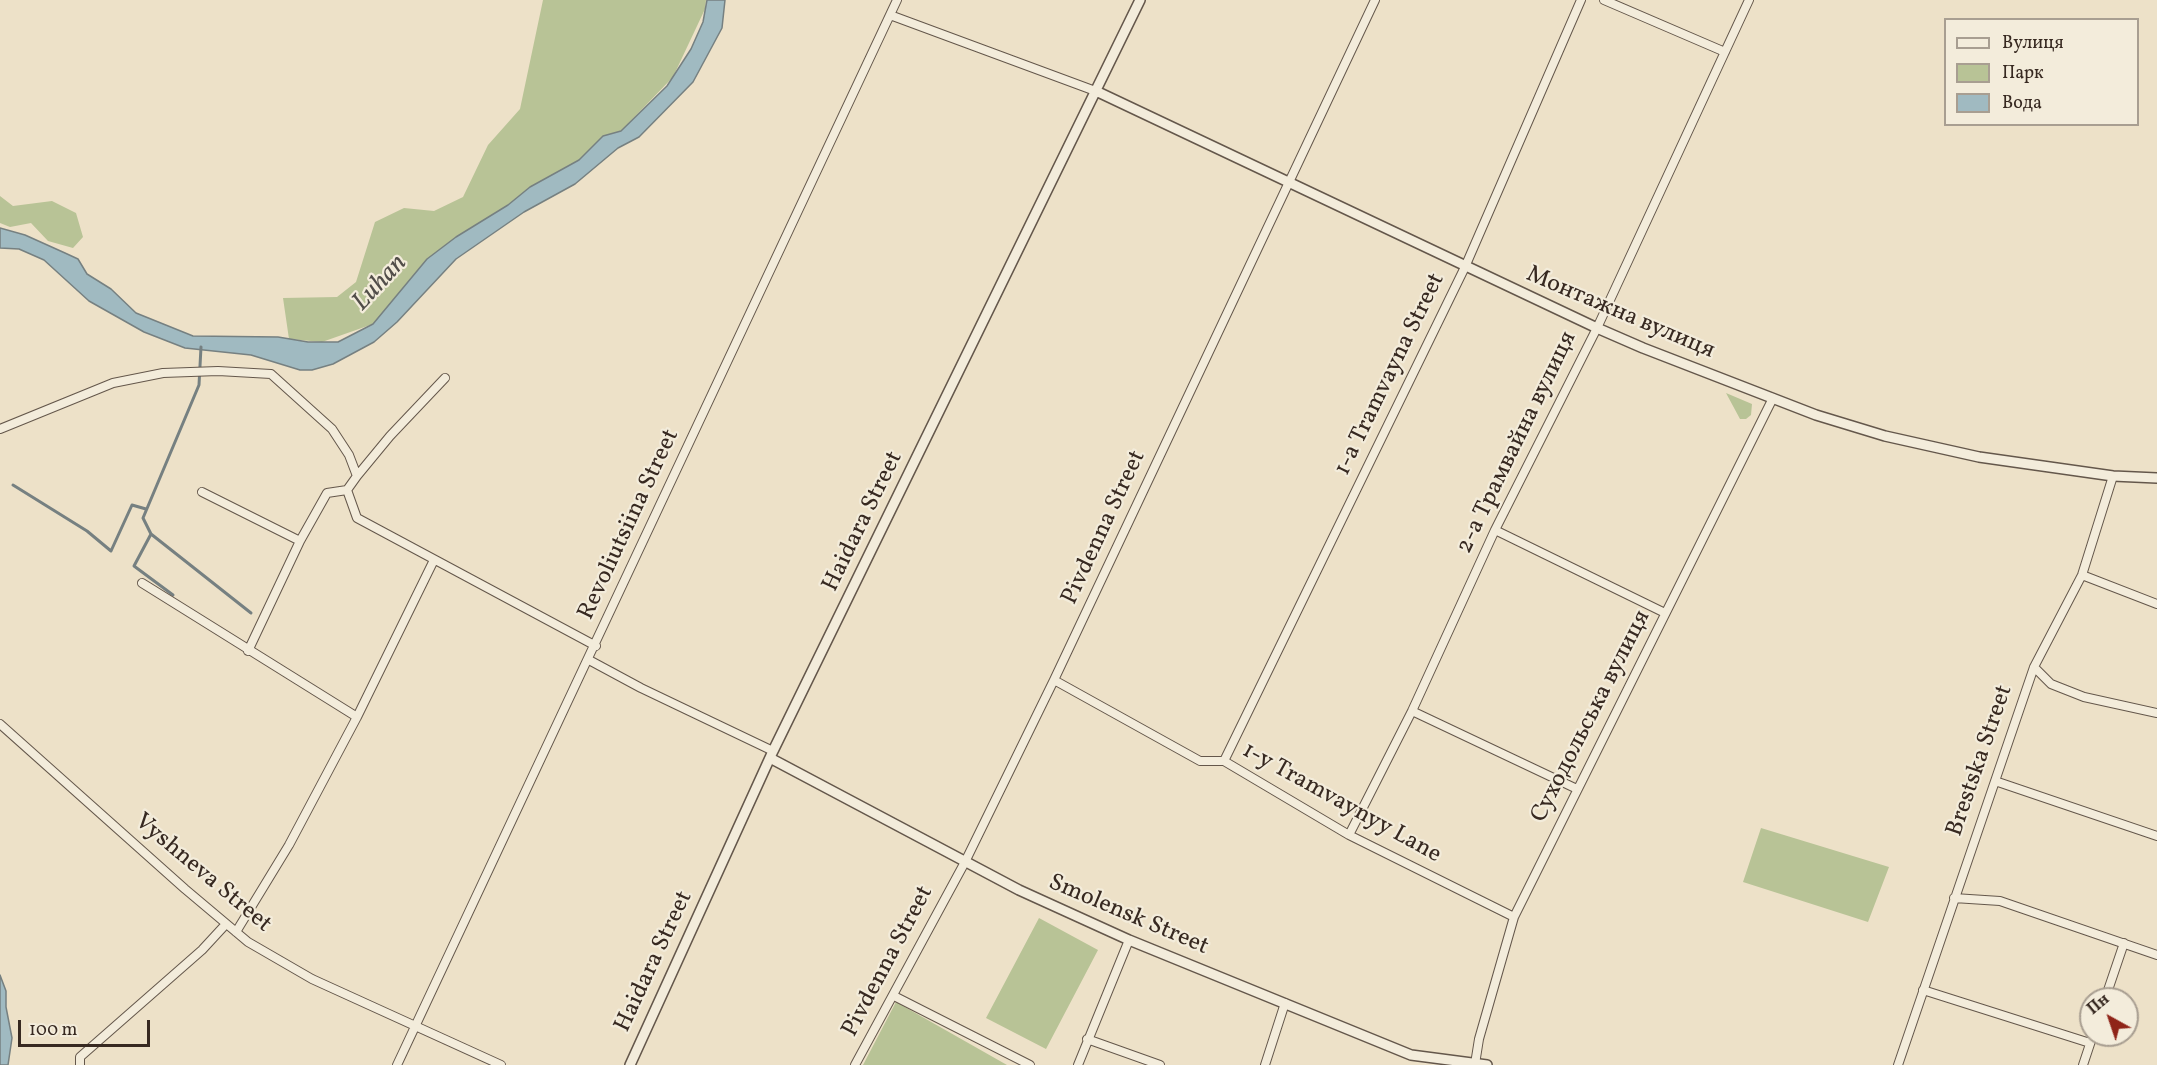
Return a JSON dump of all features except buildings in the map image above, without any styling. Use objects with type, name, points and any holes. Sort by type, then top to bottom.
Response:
[{"type":"street","name":"Revoliutsiina Street","points":[[397,1065],[897,0]]},
{"type":"street","name":"Haidara Street","points":[[630,1065],[772,755],[1098,92],[1140,0]]},
{"type":"street","name":"Pivdenna Street","points":[[855,1065],[965,862],[1054,680],[1375,0]]},
{"type":"street","name":"1-a Tramvayna Street","points":[[1224,761],[1465,267],[1581,0]]},
{"type":"street","points":[[1604,0],[1725,52]]},
{"type":"street","name":"2-а Трамвайна вулиця","points":[[1348,836],[1412,711],[1495,530],[1597,328],[1749,0]]},
{"type":"street","points":[[890,15],[1098,92]]},
{"type":"street","name":"Монтажна вулиця","points":[[1098,92],[1597,328],[1773,398],[1885,436],[1979,457],[2113,476],[2157,478]]},
{"type":"street","points":[[0,429],[113,383],[163,374],[218,370],[271,374],[332,429],[349,455],[357,476]]},
{"type":"street","points":[[248,651],[300,541],[327,493],[347,490],[390,436],[445,378]]},
{"type":"street","name":"Суходольська вулиця","points":[[1475,1064],[1479,1039],[1514,917],[1773,398]]},
{"type":"street","name":"Brestska Street","points":[[1898,1065],[2034,667],[2082,575],[2113,476]]},
{"type":"street","points":[[347,490],[357,518],[596,645]]},
{"type":"street","points":[[202,492],[300,541]]},
{"type":"street","points":[[1495,530],[1665,613]]},
{"type":"street","points":[[236,932],[289,845],[357,717],[434,560]]},
{"type":"street","points":[[2082,575],[2157,604]]},
{"type":"street","points":[[142,583],[357,717]]},
{"type":"street","points":[[589,660],[772,755]]},
{"type":"street","points":[[2034,667],[2051,684],[2084,697],[2157,712]]},
{"type":"street","name":"1-y Tramvaynyy Lane","points":[[1054,680],[1200,761],[1224,761],[1348,836],[1514,917]]},
{"type":"street","points":[[1412,711],[1577,789]]},
{"type":"street","name":"Vyshneva Street","points":[[0,724],[236,932],[312,979],[415,1028],[501,1065]]},
{"type":"street","name":"Smolensk Street","points":[[772,755],[1019,890],[1130,940],[1411,1055],[1455,1064],[1487,1065]]},
{"type":"street","points":[[1995,781],[2157,836]]},
{"type":"street","points":[[1954,898],[2000,901],[2157,955]]},
{"type":"street","points":[[80,1065],[80,1057],[202,950],[226,924]]},
{"type":"street","points":[[1078,1065],[1130,940]]},
{"type":"street","points":[[2109,987],[2124,943]]},
{"type":"street","points":[[1923,990],[2079,1036]]},
{"type":"street","points":[[894,996],[1030,1065]]},
{"type":"street","points":[[1265,1065],[1285,1003]]},
{"type":"street","points":[[1087,1039],[1160,1065]]},
{"type":"street","points":[[2083,1065],[2089,1047]]},
{"type":"green space","points":[[543,0],[706,0],[705,9],[673,77],[621,131],[579,160],[530,187],[398,295],[373,324],[322,342],[289,339],[283,298],[337,297],[356,282],[375,222],[404,208],[434,211],[463,197],[488,145],[520,109]]},
{"type":"green space","points":[[0,196],[13,206],[52,201],[76,213],[83,237],[73,248],[48,241],[31,223],[10,227],[0,223]]},
{"type":"green space","points":[[1726,393],[1752,404],[1751,415],[1746,419],[1740,419]]},
{"type":"green space","points":[[1761,828],[1889,867],[1868,922],[1743,882]]},
{"type":"green space","points":[[1039,918],[1098,950],[1046,1049],[986,1018]]},
{"type":"green space","points":[[896,1002],[1007,1065],[863,1065]]},
{"type":"water","points":[[707,0],[725,0],[722,28],[693,82],[639,137],[618,148],[575,184],[524,212],[456,259],[397,322],[374,342],[333,364],[312,370],[300,370],[251,355],[185,348],[144,332],[89,301],[44,260],[19,249],[0,248],[0,228],[25,235],[65,253],[78,259],[87,274],[111,289],[136,313],[193,336],[278,337],[308,342],[338,342],[373,324],[427,259],[456,237],[508,205],[530,187],[579,160],[603,136],[621,131],[667,86],[691,49],[703,22]]},
{"type":"water","points":[[0,975],[6,991],[6,1007],[12,1038],[8,1065],[0,1065]]},
{"type":"waterway","points":[[201,347],[199,385],[143,518],[151,534],[251,613]]},
{"type":"waterway","points":[[13,485],[87,531],[111,551],[132,505],[146,509]]},
{"type":"waterway","points":[[151,534],[134,566],[173,595]]},
{"type":"water label","name":"Luhan","points":[[381,284]]}]
